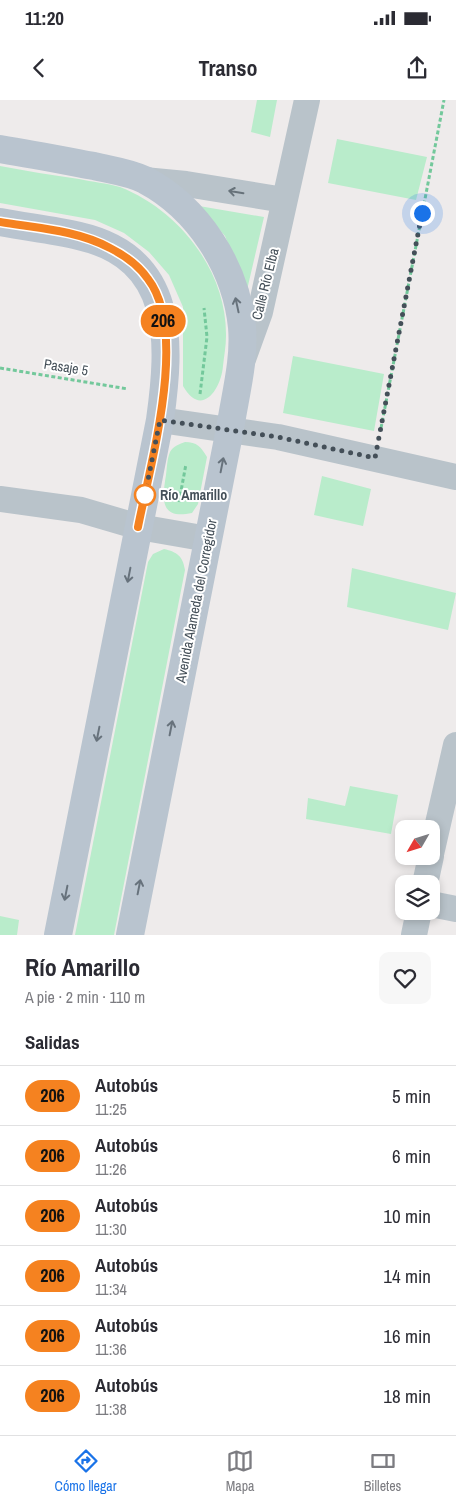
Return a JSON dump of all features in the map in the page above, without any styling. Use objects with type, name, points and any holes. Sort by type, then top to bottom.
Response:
[{"type":"main road","name":"Avenida Alameda del Corregidor","points":[[0,149],[114,170],[144,180],[168,196],[198,223],[221,256],[233,286],[242,327],[240,367],[230,428],[130,935]]},
{"type":"main road","points":[[0,222],[80,236],[109,247],[130,260],[149,279],[161,305],[166,338],[165,379],[160,420],[58,935]]},
{"type":"street","name":"Calle Río Elba","points":[[240,367],[260,312],[307,100]]},
{"type":"street","points":[[144,180],[186,184],[284,200]]},
{"type":"street","points":[[160,420],[230,428],[456,477]]},
{"type":"street","points":[[0,499],[81,510],[138,527],[208,539]]},
{"type":"street","points":[[439,820],[456,745]]},
{"type":"street","points":[[440,906],[456,909]]},
{"type":"street","points":[[414,935],[417,920]]},
{"type":"path","points":[[375,458],[444,100]]},
{"type":"path","name":"Pasaje 5","points":[[0,368],[128,389]]},
{"type":"green space","points":[[257,100],[277,100],[270,137],[251,132]]},
{"type":"green space","points":[[337,139],[427,157],[416,200],[328,183]]},
{"type":"green space","points":[[0,166],[120,187],[142,197],[180,227],[208,266],[218,289],[224,312],[226,340],[223,366],[218,384],[209,397],[197,400],[183,386],[183,307],[169,275],[149,252],[124,233],[95,220],[0,203]]},
{"type":"green space","points":[[199,206],[264,217],[247,290],[225,236]]},
{"type":"green space","points":[[293,356],[384,374],[374,431],[283,413]]},
{"type":"green space","points":[[185,442],[198,446],[207,457],[198,504],[192,513],[182,514],[169,510],[164,499],[164,492],[170,452]]},
{"type":"green space","points":[[322,476],[371,489],[363,526],[314,515]]},
{"type":"green space","points":[[164,549],[179,555],[185,570],[114,935],[75,935],[148,562],[153,554]]},
{"type":"green space","points":[[352,568],[456,593],[448,630],[347,607]]},
{"type":"green space","points":[[350,786],[398,795],[391,834],[306,819],[308,798],[345,806]]},
{"type":"green space","points":[[0,916],[19,920],[17,935],[0,935]]},
{"type":"bus line","name":"206","points":[[0,222],[80,236],[109,247],[130,260],[149,279],[161,305],[166,338],[165,379],[160,420],[138,527]]},
{"type":"place","name":"Río Amarillo","points":[[145,495]]},
{"type":"route","points":[[145,495],[160,420],[230,428],[375,458],[422,213]]}]
